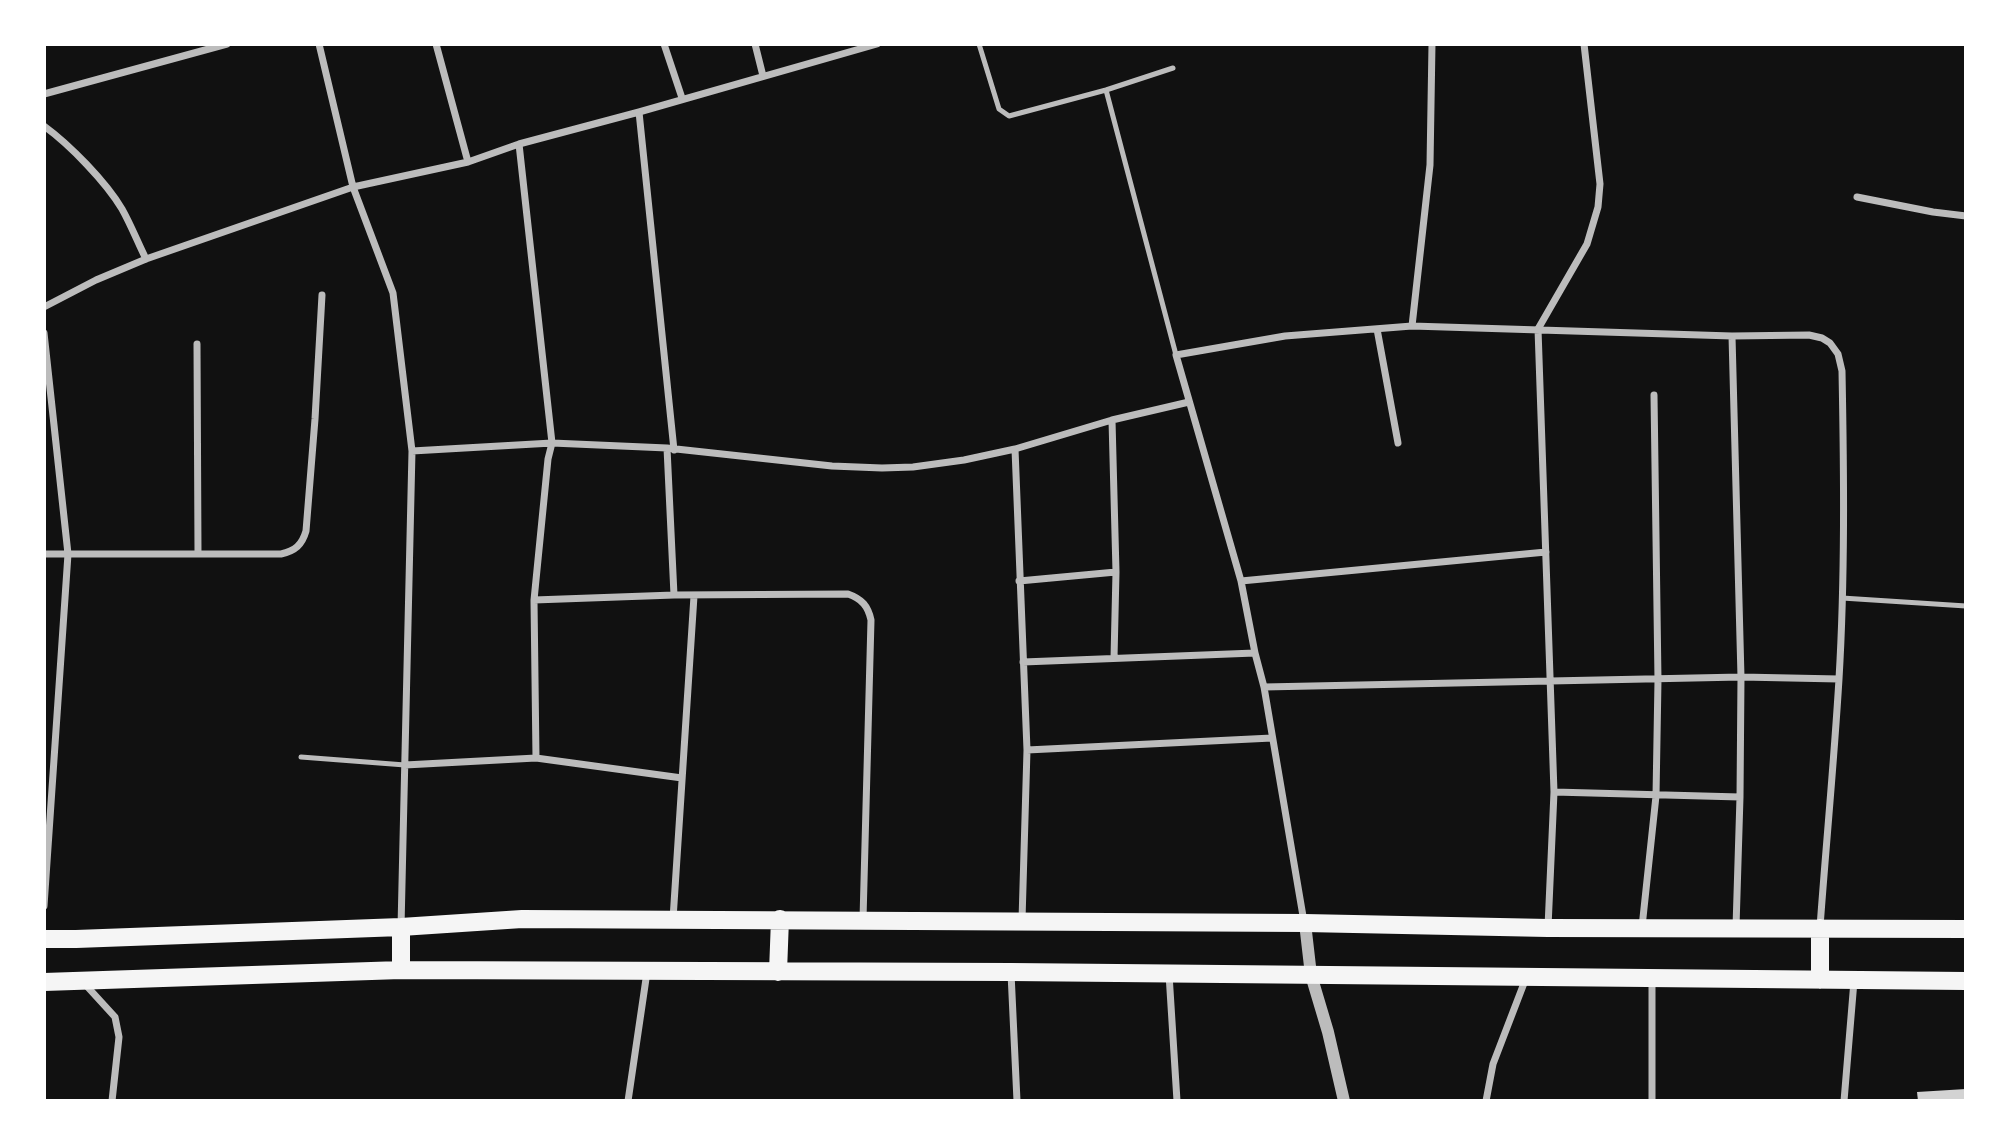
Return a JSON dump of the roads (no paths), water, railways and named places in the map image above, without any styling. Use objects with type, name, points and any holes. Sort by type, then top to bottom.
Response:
[{"type":"main road","points":[[44,939],[401,927],[522,919],[1966,929]]},
{"type":"main road","points":[[778,972],[780,919]]},
{"type":"main road","points":[[401,927],[401,970]]},
{"type":"main road","points":[[1820,928],[1820,980]]},
{"type":"main road","points":[[44,982],[401,970],[1169,973],[1966,981]]},
{"type":"street","points":[[44,94],[227,44]]},
{"type":"street","points":[[319,44],[353,187],[393,293],[412,451],[401,927]]},
{"type":"street","points":[[436,44],[468,162]]},
{"type":"street","points":[[664,44],[682,99]]},
{"type":"street","points":[[755,44],[763,76]]},
{"type":"street","points":[[44,307],[146,259],[353,187],[468,162],[519,144],[877,44]]},
{"type":"street","points":[[1412,326],[1430,165],[1432,44]]},
{"type":"street","points":[[1548,928],[1555,792],[1538,329],[1587,244],[1598,207],[1600,184],[1584,44]]},
{"type":"street","points":[[639,112],[670,449],[674,595]]},
{"type":"street","points":[[44,126],[76,154],[103,184],[122,209],[146,259]]},
{"type":"street","points":[[519,144],[552,443],[548,459],[534,600],[536,758]]},
{"type":"street","points":[[1857,197],[1966,216]]},
{"type":"street","points":[[44,554],[281,554],[293,551],[304,538],[322,295]]},
{"type":"street","points":[[1342,1100],[1328,1032],[1311,975],[1305,923],[1264,687],[1241,581],[1176,355],[1284,336],[1412,326],[1816,336],[1830,343],[1838,354],[1842,371],[1842,598],[1839,679],[1820,928]]},
{"type":"street","points":[[1377,329],[1398,443]]},
{"type":"street","points":[[44,332],[68,554],[44,906]]},
{"type":"street","points":[[1732,336],[1741,677],[1736,928]]},
{"type":"street","points":[[197,344],[198,553]]},
{"type":"street","points":[[1642,927],[1656,796],[1658,680],[1654,394]]},
{"type":"street","points":[[412,451],[552,443],[670,449],[832,466],[882,468],[938,463],[1015,449],[1189,402]]},
{"type":"street","points":[[1112,421],[1114,658]]},
{"type":"street","points":[[1015,449],[1027,750],[1021,921]]},
{"type":"street","points":[[1241,581],[1546,552]]},
{"type":"street","points":[[1019,581],[1115,572]]},
{"type":"street","points":[[534,600],[674,595],[848,594],[864,603],[871,620],[863,920]]},
{"type":"street","points":[[673,919],[694,596]]},
{"type":"street","points":[[1023,662],[1255,653]]},
{"type":"street","points":[[1264,687],[1741,677],[1839,679]]},
{"type":"street","points":[[1027,750],[1272,738]]},
{"type":"street","points":[[405,765],[536,758],[682,778]]},
{"type":"street","points":[[1555,792],[1740,797]]},
{"type":"street","points":[[628,1101],[647,972]]},
{"type":"street","points":[[1010,972],[1017,1101]]},
{"type":"street","points":[[1169,973],[1177,1101]]},
{"type":"street","points":[[1486,1101],[1493,1064],[1527,977]]},
{"type":"street","points":[[1652,978],[1652,1101]]},
{"type":"street","points":[[82,980],[115,1017],[119,1037],[112,1101]]},
{"type":"street","points":[[1844,1101],[1854,980]]},
{"type":"lane","points":[[979,44],[999,109],[1009,116],[1106,90],[1173,68]]},
{"type":"lane","points":[[1106,90],[1176,355]]},
{"type":"lane","points":[[1842,598],[1966,606]]},
{"type":"lane","points":[[301,757],[405,765]]}]
